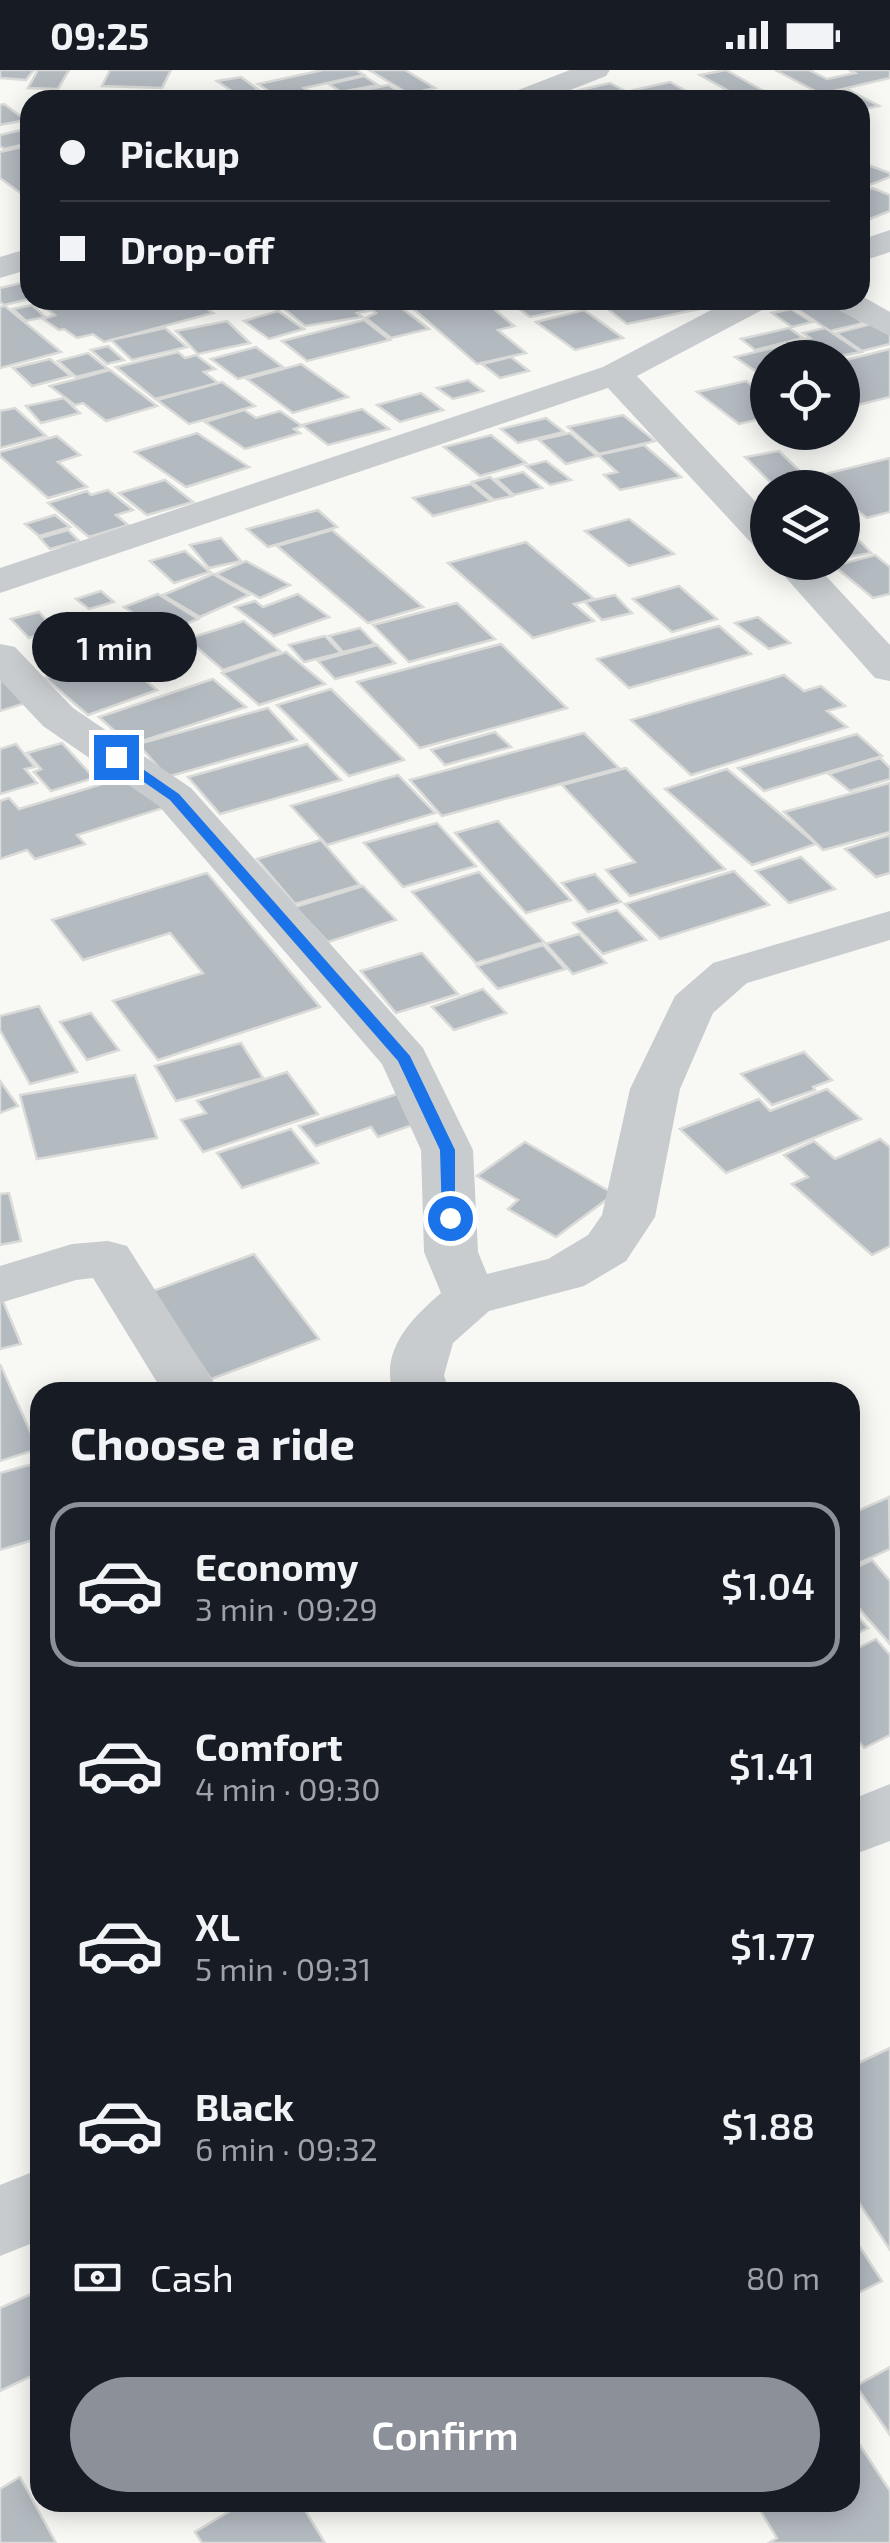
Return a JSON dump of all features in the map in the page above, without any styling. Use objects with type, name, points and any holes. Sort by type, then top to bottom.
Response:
[{"type":"street","points":[[544,90],[596,70]]},
{"type":"street","points":[[0,581],[615,374],[737,310]]},
{"type":"street","points":[[862,310],[890,326]]},
{"type":"street","points":[[615,374],[750,519]]},
{"type":"street","points":[[808,580],[890,669]]},
{"type":"street","points":[[0,656],[58,717],[175,797],[405,1059],[447,1150],[451,1252],[470,1297]]},
{"type":"street","points":[[418,1382],[416,1375],[428,1335],[470,1297],[565,1273],[607,1248],[628,1218],[654,1090],[692,1006],[730,974],[890,925]]},
{"type":"street","points":[[0,1285],[72,1262],[108,1259],[186,1382]]},
{"type":"street","points":[[860,1825],[890,1811]]},
{"type":"street","points":[[0,2222],[30,2208]]},
{"type":"building","points":[[0,70],[34,70],[26,80],[0,78]]},
{"type":"building","points":[[38,70],[69,70],[58,89],[28,88]]},
{"type":"building","points":[[110,70],[171,70],[162,88],[102,86]]},
{"type":"building","points":[[323,70],[356,70],[364,75],[304,88],[307,90],[267,90],[258,84]]},
{"type":"building","points":[[369,70],[405,70],[435,88],[402,90]]},
{"type":"building","points":[[726,70],[762,90],[727,90],[700,75]]},
{"type":"building","points":[[775,70],[809,70],[827,79],[855,73],[849,70],[890,70],[890,78],[838,90],[813,90]]},
{"type":"building","points":[[364,76],[378,85],[338,90],[329,84]]},
{"type":"building","points":[[241,77],[259,90],[230,90],[217,81]]},
{"type":"building","points":[[670,82],[684,90],[634,90]]},
{"type":"building","points":[[610,83],[624,90],[580,90]]},
{"type":"building","points":[[388,85],[397,90],[364,90]]},
{"type":"building","points":[[0,105],[20,116],[20,121],[0,125]]},
{"type":"building","points":[[20,130],[20,145],[4,149],[0,146],[0,135]]},
{"type":"building","points":[[20,147],[20,193],[0,178],[0,152]]},
{"type":"building","points":[[870,166],[890,173],[890,177],[870,185]]},
{"type":"building","points":[[870,189],[890,195],[890,211],[870,219]]},
{"type":"building","points":[[20,283],[20,301],[4,305],[0,302],[0,288]]},
{"type":"building","points":[[5,306],[61,352],[0,368],[0,307]]},
{"type":"building","points":[[13,309],[37,310],[45,317],[26,321]]},
{"type":"building","points":[[48,310],[213,313],[104,342],[93,334],[77,338],[43,319],[55,315]]},
{"type":"building","points":[[286,310],[372,310],[357,313],[362,317],[305,326]]},
{"type":"building","points":[[372,310],[404,310],[429,329],[391,338],[366,318],[376,313]]},
{"type":"building","points":[[415,310],[495,310],[514,326],[498,330],[526,353],[477,364]]},
{"type":"building","points":[[520,310],[565,310],[530,317]]},
{"type":"building","points":[[584,310],[623,338],[575,350],[536,322]]},
{"type":"building","points":[[609,310],[694,310],[627,324]]},
{"type":"building","points":[[793,310],[812,322],[792,327],[772,313]]},
{"type":"building","points":[[798,310],[845,310],[864,323],[830,331]]},
{"type":"building","points":[[278,311],[304,329],[269,339],[244,321]]},
{"type":"building","points":[[364,320],[390,340],[307,361],[282,341]]},
{"type":"building","points":[[227,321],[250,343],[198,354],[176,331]]},
{"type":"building","points":[[875,323],[890,334],[890,344],[862,351],[860,340],[846,340],[836,333]]},
{"type":"building","points":[[165,328],[187,347],[132,360],[111,340]]},
{"type":"building","points":[[789,328],[803,338],[750,340],[750,346],[741,339]]},
{"type":"building","points":[[825,328],[843,340],[804,340],[810,338],[803,333]]},
{"type":"building","points":[[108,346],[124,360],[107,364],[91,350]]},
{"type":"building","points":[[256,347],[283,367],[238,379],[211,359]]},
{"type":"building","points":[[890,349],[890,397],[860,404],[860,356]]},
{"type":"building","points":[[178,352],[185,358],[196,355],[215,369],[204,372],[218,383],[155,399],[116,367]]},
{"type":"building","points":[[88,353],[108,369],[76,377],[58,361]]},
{"type":"building","points":[[750,353],[750,367],[735,357]]},
{"type":"building","points":[[511,357],[529,371],[500,378],[482,364]]},
{"type":"building","points":[[50,359],[71,376],[32,386],[13,368]]},
{"type":"building","points":[[301,364],[348,397],[293,413],[247,379]]},
{"type":"building","points":[[110,370],[157,406],[106,421],[83,403],[75,405],[50,386]]},
{"type":"building","points":[[468,380],[483,391],[453,399],[437,388]]},
{"type":"building","points":[[746,381],[750,384],[750,421],[739,424],[697,392]]},
{"type":"building","points":[[222,382],[255,406],[189,424],[157,400]]},
{"type":"building","points":[[421,393],[443,410],[400,422],[377,405]]},
{"type":"building","points":[[64,398],[80,413],[41,423],[26,406]]},
{"type":"building","points":[[15,408],[46,436],[0,448],[0,411]]},
{"type":"building","points":[[362,409],[389,429],[328,445],[302,425]]},
{"type":"building","points":[[244,410],[256,418],[280,411],[302,426],[294,429],[300,433],[245,449],[205,422]]},
{"type":"building","points":[[623,415],[655,441],[599,454],[568,427]]},
{"type":"building","points":[[546,418],[564,432],[518,443],[501,429]]},
{"type":"building","points":[[197,433],[249,467],[186,487],[135,452]]},
{"type":"building","points":[[570,433],[597,456],[566,464],[539,440]]},
{"type":"building","points":[[491,435],[526,463],[480,476],[444,447]]},
{"type":"building","points":[[57,436],[80,455],[58,462],[87,487],[48,498],[0,452]]},
{"type":"building","points":[[644,445],[681,477],[620,490],[604,475],[617,472],[598,455]]},
{"type":"building","points":[[779,451],[799,470],[758,470],[745,457]]},
{"type":"building","points":[[890,458],[890,512],[867,518],[860,513],[860,470],[841,470]]},
{"type":"building","points":[[546,461],[571,480],[550,485],[526,466]]},
{"type":"building","points":[[523,472],[542,488],[514,495],[496,479]]},
{"type":"building","points":[[490,477],[512,496],[494,500],[472,482]]},
{"type":"building","points":[[165,480],[193,502],[147,515],[119,493]]},
{"type":"building","points":[[471,484],[491,501],[433,516],[413,498]]},
{"type":"building","points":[[108,490],[133,510],[116,515],[128,525],[89,537],[48,503],[87,491],[91,495]]},
{"type":"building","points":[[318,510],[337,527],[268,547],[247,529]]},
{"type":"building","points":[[55,515],[70,527],[39,536],[25,524]]},
{"type":"building","points":[[629,519],[674,554],[629,566],[585,531]]},
{"type":"building","points":[[68,530],[79,541],[50,549],[40,538]]},
{"type":"building","points":[[332,530],[423,607],[368,623],[277,546]]},
{"type":"building","points":[[221,538],[241,561],[209,568],[190,545]]},
{"type":"building","points":[[860,541],[871,553],[860,555]]},
{"type":"building","points":[[526,542],[594,599],[574,604],[594,621],[533,638],[448,563]]},
{"type":"building","points":[[185,551],[210,572],[174,583],[150,561]]},
{"type":"building","points":[[875,555],[890,567],[890,594],[873,598],[851,580],[860,580],[860,559]]},
{"type":"building","points":[[246,561],[290,585],[260,598],[216,574]]},
{"type":"building","points":[[213,574],[249,595],[200,617],[163,595]]},
{"type":"building","points":[[679,586],[717,619],[672,632],[633,599]]},
{"type":"building","points":[[101,591],[114,602],[89,609],[76,599]]},
{"type":"building","points":[[158,594],[198,619],[164,633],[124,607]]},
{"type":"building","points":[[298,594],[329,617],[274,636],[235,607],[255,601],[263,607]]},
{"type":"building","points":[[615,595],[632,613],[602,620],[585,602]]},
{"type":"building","points":[[457,603],[495,639],[409,662],[373,625]]},
{"type":"building","points":[[39,612],[55,630],[29,638],[11,619]]},
{"type":"building","points":[[758,617],[790,643],[769,649],[735,623]]},
{"type":"building","points":[[244,621],[280,651],[223,670],[187,639]]},
{"type":"building","points":[[719,626],[751,654],[629,688],[597,659]]},
{"type":"building","points":[[360,628],[375,644],[343,652],[329,636]]},
{"type":"building","points":[[122,635],[135,648],[81,662],[70,649]]},
{"type":"building","points":[[325,636],[341,653],[304,662],[289,645]]},
{"type":"building","points":[[501,644],[567,708],[420,748],[357,682]]},
{"type":"building","points":[[377,645],[395,663],[335,679],[318,661]]},
{"type":"building","points":[[286,652],[325,684],[259,705],[222,673]]},
{"type":"building","points":[[114,655],[157,690],[88,715],[45,678]]},
{"type":"building","points":[[784,675],[804,691],[821,686],[845,706],[827,711],[847,727],[691,775],[631,720]]},
{"type":"building","points":[[0,676],[29,702],[0,711]]},
{"type":"building","points":[[213,679],[246,707],[130,745],[99,717]]},
{"type":"building","points":[[331,689],[404,760],[349,776],[277,705]]},
{"type":"building","points":[[268,708],[297,740],[167,777],[138,744]]},
{"type":"building","points":[[495,732],[511,747],[445,765],[431,750]]},
{"type":"building","points":[[584,733],[619,768],[442,816],[410,780]]},
{"type":"building","points":[[857,734],[882,756],[764,791],[738,768]]},
{"type":"building","points":[[62,743],[94,778],[51,791],[34,772],[41,769],[27,753]]},
{"type":"building","points":[[16,744],[35,767],[25,769],[37,783],[0,794],[0,749]]},
{"type":"building","points":[[307,744],[341,780],[220,814],[188,777]]},
{"type":"building","points":[[880,758],[890,768],[890,779],[850,791],[829,774]]},
{"type":"building","points":[[626,768],[725,869],[630,896],[606,870],[635,862],[562,785]]},
{"type":"building","points":[[727,769],[816,844],[752,865],[665,789]]},
{"type":"building","points":[[132,775],[163,808],[77,835],[85,844],[35,859],[27,850],[0,859],[0,801],[9,798],[19,809]]},
{"type":"building","points":[[398,775],[435,813],[327,845],[291,806]]},
{"type":"building","points":[[890,783],[890,832],[823,850],[784,812]]},
{"type":"building","points":[[498,821],[571,900],[526,913],[455,833]]},
{"type":"building","points":[[437,823],[476,866],[403,887],[364,843]]},
{"type":"building","points":[[890,835],[890,873],[876,877],[845,849]]},
{"type":"building","points":[[321,840],[360,885],[295,904],[257,859]]},
{"type":"building","points":[[801,857],[835,889],[789,903],[756,871]]},
{"type":"building","points":[[734,871],[769,905],[660,939],[625,904]]},
{"type":"building","points":[[479,872],[544,942],[476,963],[412,892]]},
{"type":"building","points":[[207,873],[320,1007],[158,1060],[113,1001],[203,973],[170,933],[83,960],[52,920]]},
{"type":"building","points":[[595,874],[621,902],[588,912],[562,883]]},
{"type":"building","points":[[363,886],[396,920],[328,942],[295,907]]},
{"type":"building","points":[[617,910],[646,940],[603,954],[573,923]]},
{"type":"building","points":[[579,934],[606,963],[573,974],[546,944]]},
{"type":"building","points":[[543,945],[565,969],[498,989],[477,966]]},
{"type":"building","points":[[422,953],[458,994],[396,1013],[361,971]]},
{"type":"building","points":[[483,989],[506,1013],[454,1030],[432,1007]]},
{"type":"building","points":[[39,1006],[77,1072],[30,1084],[0,1030],[0,1016]]},
{"type":"building","points":[[91,1013],[119,1050],[87,1060],[60,1022]]},
{"type":"building","points":[[241,1043],[263,1078],[176,1101],[155,1066]]},
{"type":"building","points":[[804,1052],[832,1080],[772,1105],[741,1074]]},
{"type":"building","points":[[287,1072],[318,1114],[203,1152],[181,1120],[206,1113],[197,1101]]},
{"type":"building","points":[[135,1075],[157,1138],[37,1159],[20,1095]]},
{"type":"building","points":[[0,1081],[18,1106],[0,1113]]},
{"type":"building","points":[[827,1089],[861,1119],[726,1173],[680,1129],[759,1099],[770,1111]]},
{"type":"building","points":[[400,1093],[424,1121],[378,1137],[371,1127],[316,1146],[299,1126]]},
{"type":"building","points":[[291,1129],[318,1163],[242,1188],[217,1153]]},
{"type":"building","points":[[880,1139],[890,1147],[890,1246],[872,1255],[792,1184],[808,1177],[784,1155],[814,1141],[835,1159]]},
{"type":"building","points":[[525,1142],[614,1194],[556,1237],[508,1209],[518,1200],[477,1176]]},
{"type":"building","points":[[9,1193],[21,1241],[0,1245],[0,1194]]},
{"type":"building","points":[[254,1254],[319,1339],[211,1379],[150,1292]]},
{"type":"building","points":[[0,1300],[21,1344],[0,1349]]},
{"type":"building","points":[[0,1364],[30,1431],[30,1452],[0,1461]]},
{"type":"building","points":[[30,1465],[30,1541],[0,1550],[0,1473]]},
{"type":"building","points":[[889,1497],[890,1549],[860,1563],[860,1510]]},
{"type":"building","points":[[872,1560],[890,1581],[890,1644],[860,1610],[860,1565]]},
{"type":"building","points":[[876,1639],[890,1655],[890,1735],[864,1748],[860,1743],[860,1647]]},
{"type":"building","points":[[890,2048],[890,2250],[860,2204],[860,2062]]},
{"type":"building","points":[[860,2247],[882,2281],[860,2292]]},
{"type":"building","points":[[30,2294],[30,2377],[0,2391],[0,2308]]},
{"type":"building","points":[[890,2367],[890,2435],[860,2392],[860,2384]]},
{"type":"building","points":[[860,2445],[890,2491],[890,2543],[769,2543],[777,2538],[761,2512],[860,2512]]},
{"type":"building","points":[[20,2477],[30,2495],[30,2512],[39,2512],[56,2543],[0,2543],[0,2489]]},
{"type":"building","points":[[228,2512],[306,2512],[325,2543],[202,2543],[195,2532]]},
{"type":"route","points":[[116,757],[175,797],[405,1059],[447,1150],[450,1218]]}]
